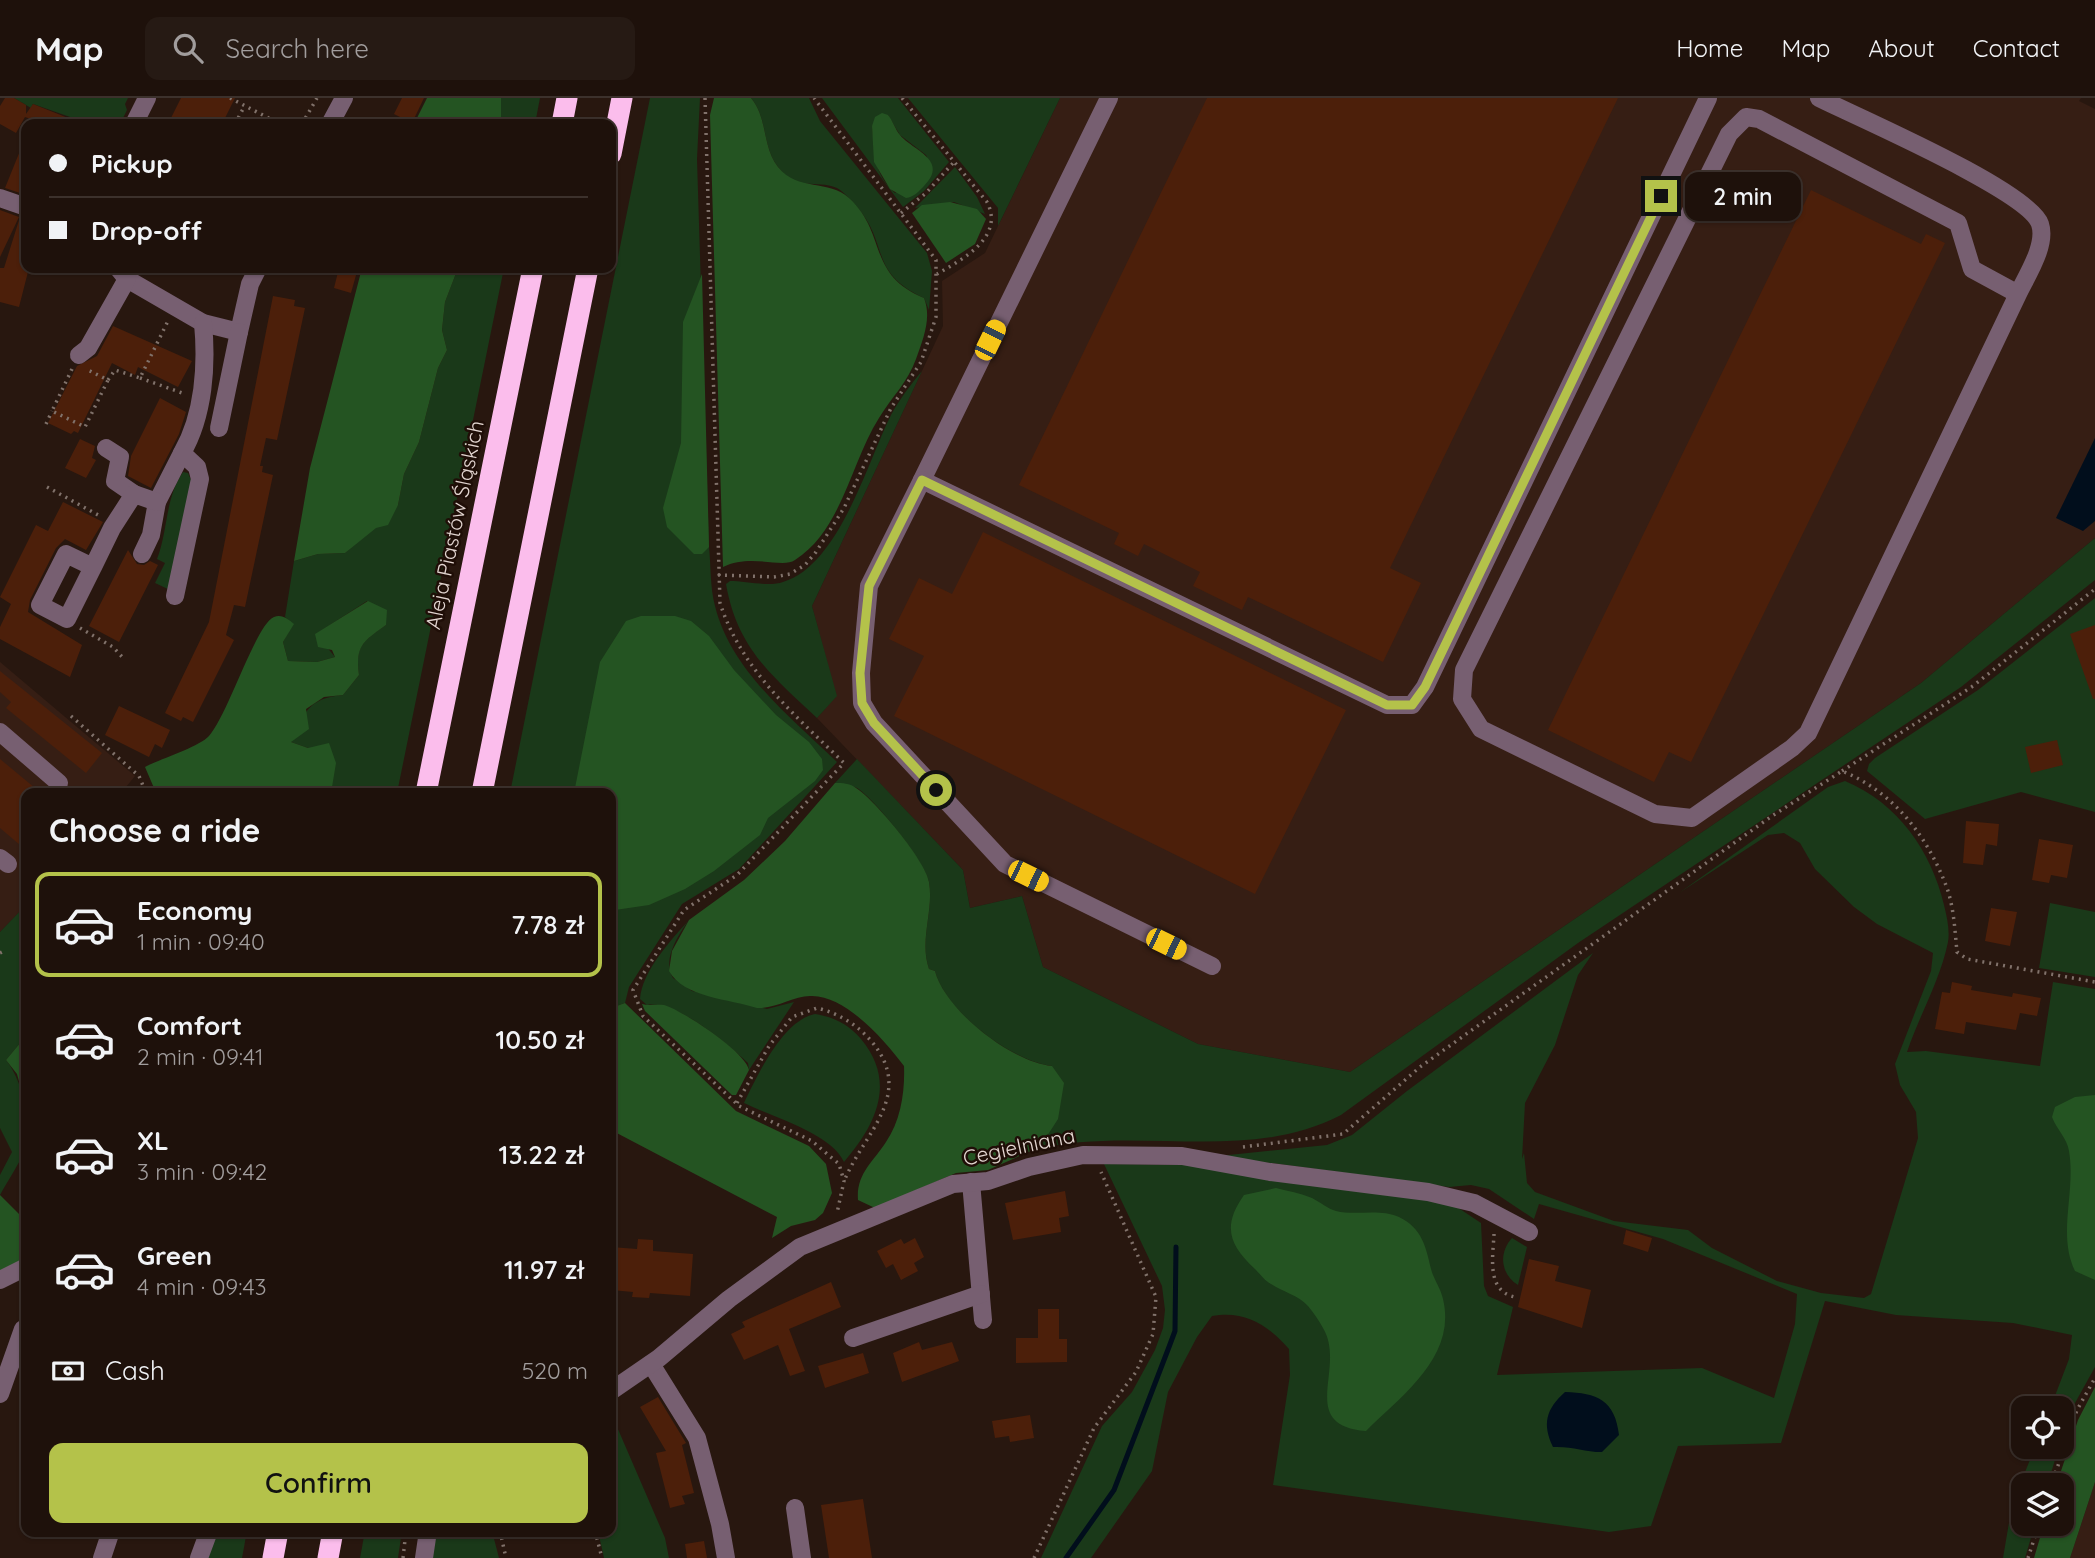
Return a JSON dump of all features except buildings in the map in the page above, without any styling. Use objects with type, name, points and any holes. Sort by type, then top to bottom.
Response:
[{"type":"highway","points":[[563,119],[568,98]]},
{"type":"highway","points":[[616,129],[622,98]]},
{"type":"highway","name":"Aleja Piastów Śląskich","points":[[427,788],[532,273]]},
{"type":"highway","points":[[483,788],[587,273]]},
{"type":"highway","points":[[272,1558],[277,1537]]},
{"type":"highway","points":[[328,1558],[332,1537]]},
{"type":"street","points":[[136,119],[147,98]]},
{"type":"street","points":[[333,119],[344,98]]},
{"type":"street","points":[[1109,98],[869,586],[860,673],[862,703],[874,723],[1005,864],[1212,967]]},
{"type":"street","points":[[922,480],[1387,705],[1412,705],[1425,687],[1708,98]]},
{"type":"street","points":[[1819,98],[1977,176],[2024,203],[2040,223],[2041,242],[2018,294],[1808,733],[1792,748],[1692,818],[1655,814],[1482,729],[1462,699],[1464,670],[1729,134],[1746,117],[1759,119],[1958,223],[1972,269],[2018,294]]},
{"type":"street","points":[[0,198],[21,205]]},
{"type":"street","points":[[80,362],[122,273],[203,323],[239,332]]},
{"type":"street","points":[[219,428],[254,276]]},
{"type":"street","points":[[142,554],[151,535],[157,502],[191,439],[200,399],[206,351],[203,323]]},
{"type":"street","points":[[106,448],[120,457],[116,481],[134,494],[157,502]]},
{"type":"street","points":[[175,596],[200,479],[191,458],[182,453]]},
{"type":"street","points":[[93,567],[66,554],[40,605],[67,619],[93,567],[113,526],[134,494]]},
{"type":"street","points":[[0,732],[59,783]]},
{"type":"street","name":"Cegielniana","points":[[616,1388],[651,1364],[729,1299],[800,1247],[953,1184],[1094,1155],[1182,1156],[1270,1172],[1428,1192],[1474,1203],[1529,1232]]},
{"type":"street","points":[[971,1182],[983,1320]]},
{"type":"street","points":[[0,1280],[21,1270]]},
{"type":"street","points":[[853,1338],[981,1294]]},
{"type":"street","points":[[0,1394],[21,1335]]},
{"type":"street","points":[[651,1364],[697,1438],[720,1524],[726,1558]]},
{"type":"street","points":[[795,1508],[802,1558]]},
{"type":"street","points":[[102,1558],[109,1537]]},
{"type":"street","points":[[199,1558],[207,1537]]},
{"type":"street","points":[[424,1558],[427,1537]]},
{"type":"path","points":[[230,98],[269,119]]},
{"type":"path","points":[[305,119],[317,98]]},
{"type":"path","points":[[705,98],[720,603],[726,622],[757,676],[844,762],[737,876],[684,910],[633,990],[643,1016],[737,1103],[824,1149],[839,1164],[844,1181]]},
{"type":"path","points":[[718,575],[775,577],[790,574],[805,565],[827,538],[884,421],[920,362],[936,317],[937,274],[931,251],[814,98]]},
{"type":"path","points":[[902,98],[988,202],[993,213],[992,222],[978,248],[937,274]]},
{"type":"path","points":[[238,119],[244,107]]},
{"type":"path","points":[[901,213],[926,193],[954,162]]},
{"type":"path","points":[[140,378],[175,307]]},
{"type":"path","points":[[46,424],[80,362],[108,380]]},
{"type":"path","points":[[52,411],[85,427],[115,370],[200,399]]},
{"type":"path","points":[[47,487],[113,526]]},
{"type":"path","points":[[1236,1149],[1343,1133],[1420,1067],[1772,816],[1973,686],[2095,589]]},
{"type":"path","points":[[67,619],[113,647],[124,659]]},
{"type":"path","points":[[71,716],[139,776],[144,788]]},
{"type":"path","points":[[1842,771],[1867,781],[1914,823],[1948,889],[1957,953],[1966,959],[2095,982]]},
{"type":"path","points":[[737,1103],[769,1046],[792,1017],[817,1008],[853,1025],[867,1036],[886,1060],[888,1086],[879,1122],[851,1164],[830,1235]]},
{"type":"path","points":[[1034,1558],[1094,1428],[1136,1372],[1153,1334],[1156,1315],[1156,1297],[1094,1155]]},
{"type":"path","points":[[1491,1212],[1494,1231],[1494,1279],[1502,1291],[1515,1297]]},
{"type":"path","points":[[2055,1473],[2077,1410],[2095,1378]]},
{"type":"path","points":[[2028,1558],[2035,1536]]},
{"type":"path","points":[[403,1558],[405,1537]]},
{"type":"path","points":[[501,1537],[506,1558]]},
{"type":"path","points":[[597,1537],[602,1558]]},
{"type":"shaded area","points":[[1060,98],[2081,98],[2079,101],[2095,109],[2095,538],[1921,683],[1350,1072],[1198,1044],[1043,967],[1022,896],[970,908],[963,870],[817,718],[836,696],[812,606],[943,326],[942,281],[985,253]]},
{"type":"shaded area","points":[[0,662],[135,776],[125,788],[21,788],[21,910],[0,932]]},
{"type":"shaded area","points":[[2095,1482],[2095,1558],[2070,1558]]},
{"type":"green space","points":[[14,98],[128,98],[122,119],[76,119],[33,104],[31,108]]},
{"type":"green space","points":[[427,98],[501,98],[501,119],[416,119]]},
{"type":"green space","points":[[501,98],[540,98],[536,119],[501,119]]},
{"type":"green space","points":[[650,98],[700,98],[697,159],[709,547],[715,606],[723,630],[749,672],[782,710],[837,762],[739,869],[682,904],[629,987],[625,1003],[616,1006],[616,788],[511,788]]},
{"type":"green space","points":[[714,98],[751,98],[760,114],[769,151],[778,167],[795,180],[841,192],[849,198],[869,225],[885,265],[893,277],[924,298],[926,306],[926,328],[913,367],[869,436],[835,513],[811,547],[789,562],[744,561],[723,567],[710,115]]},
{"type":"green space","points":[[751,98],[809,98],[820,121],[927,253],[932,271],[929,310],[924,298],[906,288],[887,268],[867,221],[845,194],[837,188],[792,180],[778,167],[769,151],[760,114]]},
{"type":"green space","points":[[822,98],[898,98],[949,162],[924,191],[903,207]],"holes":[[[888,115],[900,135],[926,155],[932,168],[895,193],[879,170],[872,126]]]},
{"type":"green space","points":[[908,98],[1060,98],[998,226],[998,208]]},
{"type":"green space","points":[[882,113],[888,115],[900,135],[926,156],[933,169],[924,186],[906,198],[890,189],[874,162],[872,126],[875,117]]},
{"type":"green space","points":[[955,167],[977,197],[985,214],[954,202],[915,208]]},
{"type":"green space","points":[[950,202],[977,209],[986,219],[975,244],[946,263],[912,213],[922,205]]},
{"type":"green space","points":[[361,273],[456,273],[445,302],[442,330],[447,350],[438,368],[419,442],[404,474],[398,505],[388,525],[376,528],[345,553],[318,554],[294,561],[310,468]]},
{"type":"green space","points":[[456,273],[503,273],[398,788],[328,788],[308,748],[291,742],[309,709],[322,700],[343,695],[359,675],[358,657],[362,645],[386,625],[367,601],[316,634],[335,657],[317,662],[288,661],[283,642],[293,624],[285,617],[294,561],[318,554],[345,553],[398,505],[404,474],[419,442],[438,368],[447,350],[442,330],[445,302]]},
{"type":"green space","points":[[702,274],[709,547],[702,554],[694,554],[667,527],[663,508],[681,443],[683,322]]},
{"type":"green space","points":[[922,371],[812,606],[837,696],[817,718],[771,674],[748,643],[731,606],[726,584],[730,581],[764,584],[783,582],[803,572],[820,555],[849,510],[891,415]]},
{"type":"green space","points":[[183,472],[188,473],[192,482],[170,590],[155,583],[165,563],[157,559],[173,493]]},
{"type":"green space","points":[[2095,538],[2095,580],[1961,687],[1578,943],[1341,1115],[1304,1130],[1267,1138],[1072,1143],[1034,1150],[1040,1147],[1052,1066],[1018,1055],[1000,1044],[982,1032],[952,1002],[935,971],[929,969],[926,958],[930,893],[926,873],[898,832],[865,794],[855,787],[835,783],[857,759],[963,870],[970,908],[1022,896],[1043,967],[1198,1044],[1350,1072],[1921,683]]},
{"type":"green space","points":[[2095,598],[2095,812],[2021,792],[1925,819],[1867,771],[1875,758],[1978,690]]},
{"type":"green space","points":[[368,601],[387,610],[386,625],[372,635],[360,650],[359,675],[343,695],[324,697],[306,709],[309,729],[291,742],[308,748],[329,743],[336,763],[332,788],[154,788],[145,767],[188,749],[209,736],[225,710],[267,623],[280,616],[294,624],[283,642],[288,661],[317,662],[335,657],[332,650],[318,647],[315,634]]},
{"type":"green space","points":[[641,616],[675,616],[691,621],[709,636],[734,670],[776,715],[809,742],[822,759],[823,770],[815,781],[768,818],[760,835],[714,871],[685,889],[649,905],[616,910],[616,788],[575,788],[600,662],[626,621]]},
{"type":"green space","points":[[1845,781],[1881,802],[1910,831],[1938,885],[1948,924],[1948,942],[1935,984],[1907,1052],[1926,1051],[2040,1066],[2053,982],[2095,989],[2095,1367],[2074,1406],[2074,1396],[2055,1396],[2069,1359],[2072,1335],[2013,1323],[1896,1315],[1825,1301],[1781,1443],[1678,1446],[1651,1526],[1609,1532],[1273,1485],[1290,1375],[1289,1349],[1273,1333],[1255,1321],[1235,1315],[1212,1316],[1197,1337],[1168,1392],[1152,1471],[1091,1558],[1041,1558],[1102,1426],[1132,1392],[1155,1350],[1163,1328],[1165,1310],[1162,1286],[1104,1164],[1189,1165],[1451,1203],[1481,1223],[1484,1286],[1488,1296],[1513,1307],[1497,1375],[1702,1368],[1774,1398],[1795,1324],[1797,1294],[1663,1239],[1539,1204],[1534,1219],[1489,1189],[1471,1185],[1449,1187],[1219,1156],[1327,1145],[1352,1135],[1593,953],[1578,975],[1555,1045],[1525,1103],[1522,1159],[1524,1153],[1527,1183],[1535,1192],[1614,1221],[1688,1230],[1712,1248],[1777,1281],[1821,1293],[1864,1298],[1871,1294],[1918,1138],[1916,1112],[1900,1085],[1895,1064],[1931,971],[1933,953],[1877,924],[1854,907],[1815,869],[1800,843],[1784,833],[1768,835],[1679,893],[1828,787]]},
{"type":"green space","points":[[835,783],[853,786],[875,805],[910,846],[926,872],[930,904],[926,958],[929,969],[935,971],[952,1002],[982,1032],[1000,1044],[1018,1055],[1052,1066],[1064,1083],[1058,1119],[1040,1147],[988,1170],[956,1173],[875,1208],[858,1200],[858,1191],[866,1169],[886,1142],[895,1124],[904,1085],[904,1066],[886,1044],[850,1011],[823,997],[804,997],[771,1007],[757,1008],[696,992],[676,980],[669,971],[672,951],[689,920],[744,880],[785,841]]},
{"type":"green space","points":[[2050,903],[2095,912],[2095,977],[2039,968]]},
{"type":"green space","points":[[21,910],[21,1042],[6,1060],[21,1089],[21,1158],[0,1195],[0,1175],[12,1152],[0,1128],[0,932]]},
{"type":"green space","points":[[689,920],[676,940],[670,956],[673,978],[692,991],[767,1009],[794,1002],[749,1070],[748,1063],[701,1025],[672,1009],[647,1005],[640,999],[652,967]]},
{"type":"green space","points":[[625,1003],[736,1111],[809,1146],[826,1164],[832,1193],[823,1213],[815,1220],[791,1226],[772,1238],[777,1217],[616,1133],[616,1006]]},
{"type":"green space","points":[[642,1004],[673,1008],[698,1023],[737,1053],[749,1070],[736,1095],[732,1095],[645,1011]]},
{"type":"green space","points":[[815,1014],[840,1022],[851,1029],[872,1055],[878,1071],[880,1087],[873,1118],[844,1162],[837,1152],[814,1134],[744,1103],[782,1038],[803,1018]]},
{"type":"green space","points":[[21,1042],[21,1089],[17,1074],[6,1060]]},
{"type":"green space","points":[[2095,1095],[2095,1280],[2075,1271],[2070,1257],[2067,1228],[2071,1166],[2066,1142],[2052,1117],[2055,1107],[2075,1097]]},
{"type":"green space","points":[[1276,1188],[1308,1196],[1336,1211],[1384,1213],[1399,1217],[1418,1232],[1425,1246],[1443,1299],[1445,1320],[1442,1339],[1423,1374],[1366,1431],[1345,1426],[1333,1418],[1328,1406],[1327,1392],[1329,1344],[1314,1314],[1300,1299],[1267,1281],[1239,1252],[1234,1243],[1231,1226],[1233,1216],[1244,1195]]},
{"type":"green space","points":[[0,1195],[21,1216],[21,1261],[0,1271]]},
{"type":"green space","points":[[1512,1238],[1527,1247],[1518,1285],[1508,1276],[1503,1263],[1505,1250]]},
{"type":"green space","points":[[2095,1387],[2095,1482],[2070,1558],[2034,1558],[2040,1536],[2074,1536],[2074,1473],[2060,1473],[2065,1459],[2074,1459],[2074,1432]]},
{"type":"green space","points":[[616,1425],[665,1538],[669,1558],[604,1558],[599,1537],[616,1537]]},
{"type":"green space","points":[[2030,1459],[2055,1459],[2051,1473],[2025,1473]]},
{"type":"green space","points":[[2011,1511],[2011,1536],[2031,1536],[2025,1558],[2003,1558]]},
{"type":"green space","points":[[213,1537],[246,1537],[242,1558],[205,1558]]},
{"type":"green space","points":[[364,1537],[401,1537],[398,1558],[360,1558]]},
{"type":"green space","points":[[436,1537],[494,1537],[499,1558],[432,1558]]},
{"type":"water","points":[[2095,438],[2095,521],[2083,531],[2056,518]]},
{"type":"water","points":[[1565,1392],[1586,1394],[1609,1406],[1619,1435],[1602,1452],[1553,1447],[1548,1431],[1548,1417]]},
{"type":"waterway","points":[[1066,1558],[1114,1490],[1175,1331],[1176,1247]]},
{"type":"route","points":[[936,790],[874,723],[862,703],[860,673],[869,586],[922,480],[1387,705],[1412,705],[1425,687],[1661,196]]}]
